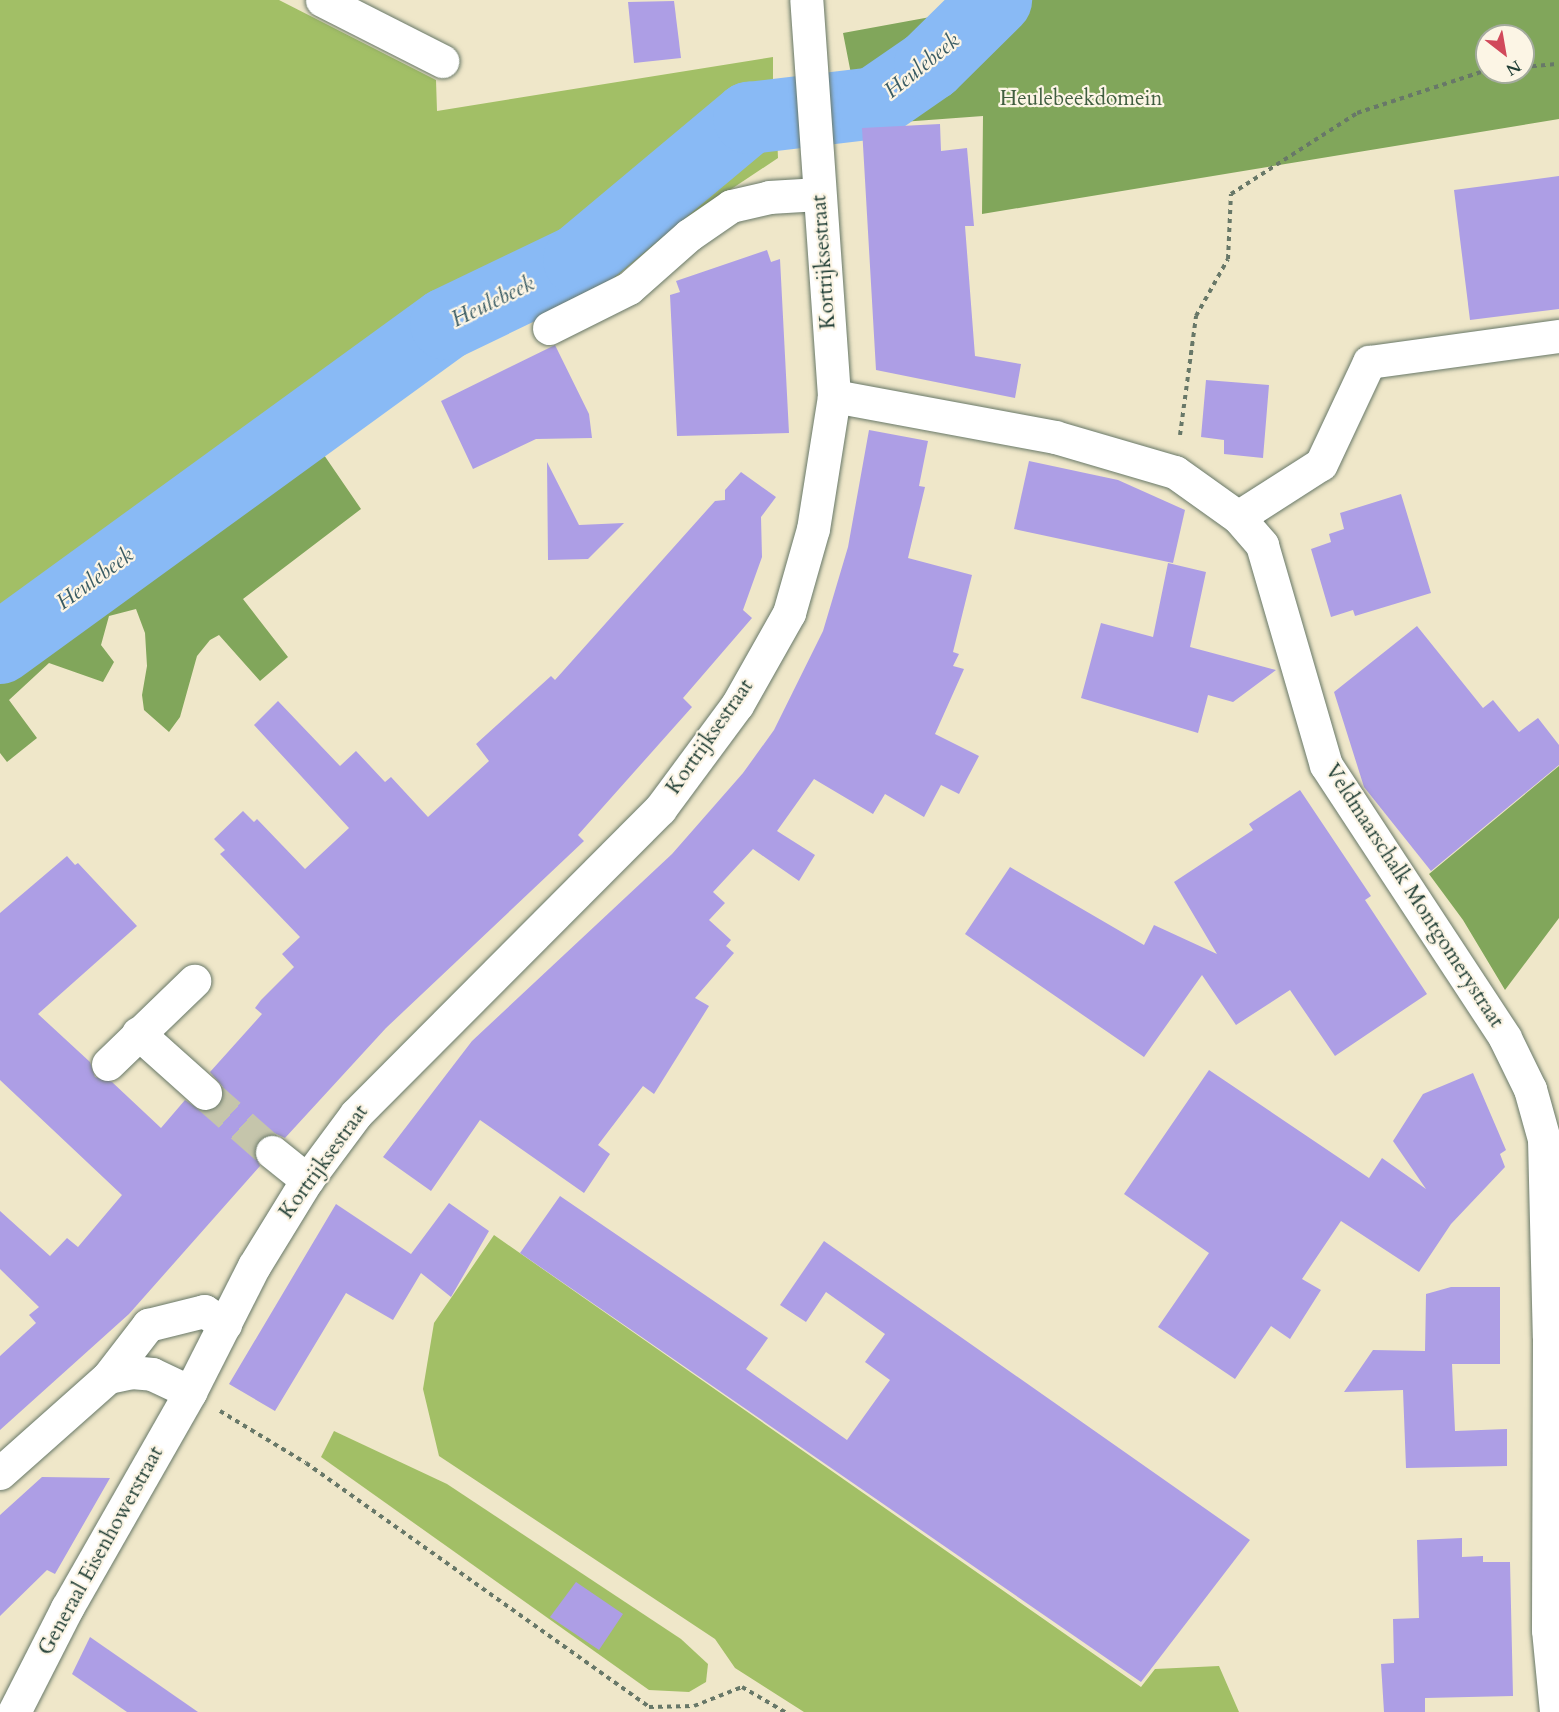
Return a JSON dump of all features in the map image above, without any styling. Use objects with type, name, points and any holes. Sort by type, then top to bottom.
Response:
[{"type":"street","points":[[322,0],[442,62]]},
{"type":"street","name":"Kortrijksestraat","points":[[190,1392],[254,1266],[307,1180],[356,1114],[660,808],[737,705],[789,613],[813,529],[834,396],[806,0]]},
{"type":"street","points":[[549,328],[629,288],[689,235],[731,206],[769,197],[819,194]]},
{"type":"street","points":[[1238,517],[1322,464],[1369,362],[1559,336]]},
{"type":"street","name":"Veldmaarschalk Montgomerystraat","points":[[834,396],[1054,437],[1175,471],[1238,517],[1262,545],[1326,765],[1506,1038],[1530,1089],[1544,1139],[1554,1337],[1548,1630],[1556,1677],[1556,1712]]},
{"type":"street","points":[[108,1064],[194,981]]},
{"type":"street","points":[[138,1033],[205,1093]]},
{"type":"street","points":[[272,1152],[307,1180]]},
{"type":"street","points":[[0,1473],[108,1377],[148,1325],[204,1311],[225,1324]]},
{"type":"street","points":[[108,1377],[131,1372],[152,1374],[190,1392]]},
{"type":"street","name":"Generaal Eisenhowerstraat","points":[[14,1712],[67,1608],[190,1392]]},
{"type":"path","points":[[1535,66],[1559,64]]},
{"type":"path","points":[[1175,471],[1196,316],[1228,259],[1231,194],[1357,113],[1475,74]]},
{"type":"path","points":[[190,1392],[306,1463],[649,1707],[694,1706],[742,1687],[785,1712]]},
{"type":"green space","points":[[0,0],[279,0],[436,80],[437,111],[773,57],[773,86],[729,112],[582,242],[428,308],[196,470],[0,618]]},
{"type":"green space","name":"Heulebeekdomein","points":[[990,0],[1559,0],[1559,119],[982,214],[983,116],[861,125],[843,33],[985,7]]},
{"type":"green space","points":[[777,135],[778,158],[682,222],[607,284],[596,261],[651,216]]},
{"type":"green space","points":[[596,261],[607,284],[577,299],[507,325],[498,312]]},
{"type":"green space","points":[[498,312],[507,325],[431,375],[418,359]]},
{"type":"green space","points":[[418,359],[431,375],[324,455],[361,509],[243,599],[288,657],[260,681],[219,635],[210,640],[197,656],[180,717],[169,732],[144,710],[142,695],[147,666],[145,633],[136,609],[109,616],[101,645],[114,662],[103,682],[49,663],[9,700],[37,738],[7,762],[0,753],[0,667],[134,564]]},
{"type":"green space","points":[[1559,766],[1559,918],[1505,990],[1463,920],[1429,874]]},
{"type":"green space","points":[[494,1235],[1141,1687],[1155,1669],[1219,1666],[1239,1712],[804,1712],[735,1668],[715,1639],[439,1456],[423,1389],[434,1323]]},
{"type":"green space","points":[[334,1431],[447,1484],[681,1639],[708,1664],[706,1682],[689,1692],[649,1690],[321,1457]]},
{"type":"building","points":[[674,1],[681,58],[634,63],[628,2]]},
{"type":"building","points":[[940,124],[941,151],[967,148],[974,226],[965,226],[975,356],[1021,364],[1015,398],[876,370],[862,128]]},
{"type":"building","points":[[1559,176],[1559,309],[1470,320],[1454,190]]},
{"type":"building","points":[[767,250],[771,262],[780,259],[789,433],[677,436],[670,295],[680,292],[676,281]]},
{"type":"building","points":[[555,345],[589,414],[592,438],[536,439],[473,469],[441,401]]},
{"type":"building","points":[[1206,380],[1269,385],[1263,458],[1224,454],[1224,440],[1201,437]]},
{"type":"building","points":[[869,430],[928,441],[919,486],[925,487],[908,558],[972,575],[953,652],[959,654],[953,666],[964,669],[935,734],[979,756],[959,794],[941,785],[924,817],[885,794],[873,814],[814,779],[777,831],[815,855],[799,881],[753,849],[713,892],[725,903],[709,920],[731,940],[726,946],[734,953],[695,998],[709,1006],[654,1094],[643,1086],[598,1145],[610,1154],[584,1193],[480,1120],[431,1191],[383,1157],[472,1041],[672,854],[743,773],[774,730],[823,631],[848,547]]},
{"type":"building","points":[[1029,461],[1118,480],[1185,510],[1173,563],[1014,529]]},
{"type":"building","points":[[547,462],[579,525],[624,523],[588,559],[548,560]]},
{"type":"building","points":[[741,472],[776,497],[761,517],[762,557],[743,610],[752,618],[683,698],[692,707],[578,835],[584,841],[386,1028],[285,1138],[274,1133],[258,1140],[253,1150],[260,1166],[129,1314],[0,1430],[0,1356],[36,1323],[29,1315],[39,1307],[0,1269],[0,1211],[50,1256],[67,1238],[78,1247],[122,1195],[0,1080],[0,913],[67,856],[75,865],[78,863],[137,926],[38,1014],[90,1062],[95,1077],[112,1082],[161,1128],[185,1100],[201,1111],[211,1111],[223,1096],[223,1087],[210,1072],[262,1014],[255,1008],[261,1000],[294,967],[282,954],[300,937],[220,854],[225,850],[214,839],[243,811],[254,822],[257,819],[305,869],[349,828],[254,725],[278,701],[340,766],[356,751],[385,782],[391,777],[428,817],[489,761],[476,744],[551,676],[555,680],[715,501],[725,500],[725,490]]},
{"type":"building","points":[[1401,494],[1431,593],[1355,616],[1353,610],[1331,617],[1311,549],[1331,542],[1329,534],[1344,529],[1340,513]]},
{"type":"building","points":[[1168,563],[1206,572],[1190,647],[1276,670],[1233,702],[1208,695],[1198,733],[1081,698],[1101,623],[1153,637]]},
{"type":"building","points":[[1417,626],[1483,708],[1493,700],[1519,732],[1538,718],[1559,745],[1559,765],[1431,871],[1364,787],[1334,692]]},
{"type":"building","points":[[1300,790],[1371,896],[1365,900],[1427,994],[1335,1056],[1290,990],[1236,1025],[1202,975],[1144,1057],[965,934],[1010,867],[1144,945],[1154,925],[1217,954],[1174,882],[1253,830],[1249,824]]},
{"type":"building","points":[[1209,1070],[1369,1178],[1382,1158],[1426,1189],[1393,1141],[1423,1094],[1473,1073],[1506,1150],[1500,1154],[1505,1167],[1451,1224],[1419,1272],[1341,1221],[1302,1279],[1321,1290],[1290,1339],[1271,1326],[1235,1379],[1158,1327],[1209,1253],[1124,1194]]},
{"type":"building","points":[[560,1196],[768,1338],[746,1369],[847,1440],[890,1380],[865,1362],[885,1334],[826,1292],[806,1322],[780,1305],[824,1241],[1250,1540],[1141,1682],[520,1253]]},
{"type":"building","points":[[449,1203],[489,1231],[451,1297],[421,1273],[393,1320],[346,1293],[275,1411],[229,1384],[336,1204],[411,1254]]},
{"type":"building","points":[[1451,1287],[1500,1287],[1500,1364],[1452,1364],[1455,1431],[1507,1429],[1507,1466],[1406,1468],[1403,1390],[1344,1392],[1373,1350],[1425,1351],[1426,1294]]},
{"type":"building","points":[[42,1477],[110,1478],[55,1574],[47,1570],[0,1616],[0,1515]]},
{"type":"building","points":[[1462,1538],[1462,1557],[1483,1556],[1483,1562],[1510,1562],[1513,1696],[1425,1698],[1425,1712],[1384,1712],[1381,1664],[1394,1663],[1393,1619],[1419,1618],[1417,1540]]},
{"type":"building","points":[[576,1582],[623,1614],[599,1650],[550,1617]]},
{"type":"building","points":[[90,1637],[198,1712],[127,1712],[72,1674]]},
{"type":"waterway","name":"Heulebeek","points":[[0,648],[446,324],[579,260],[749,118],[875,103],[930,65],[996,0]]},
{"type":"tunnel","points":[[205,1093],[272,1152]]}]
